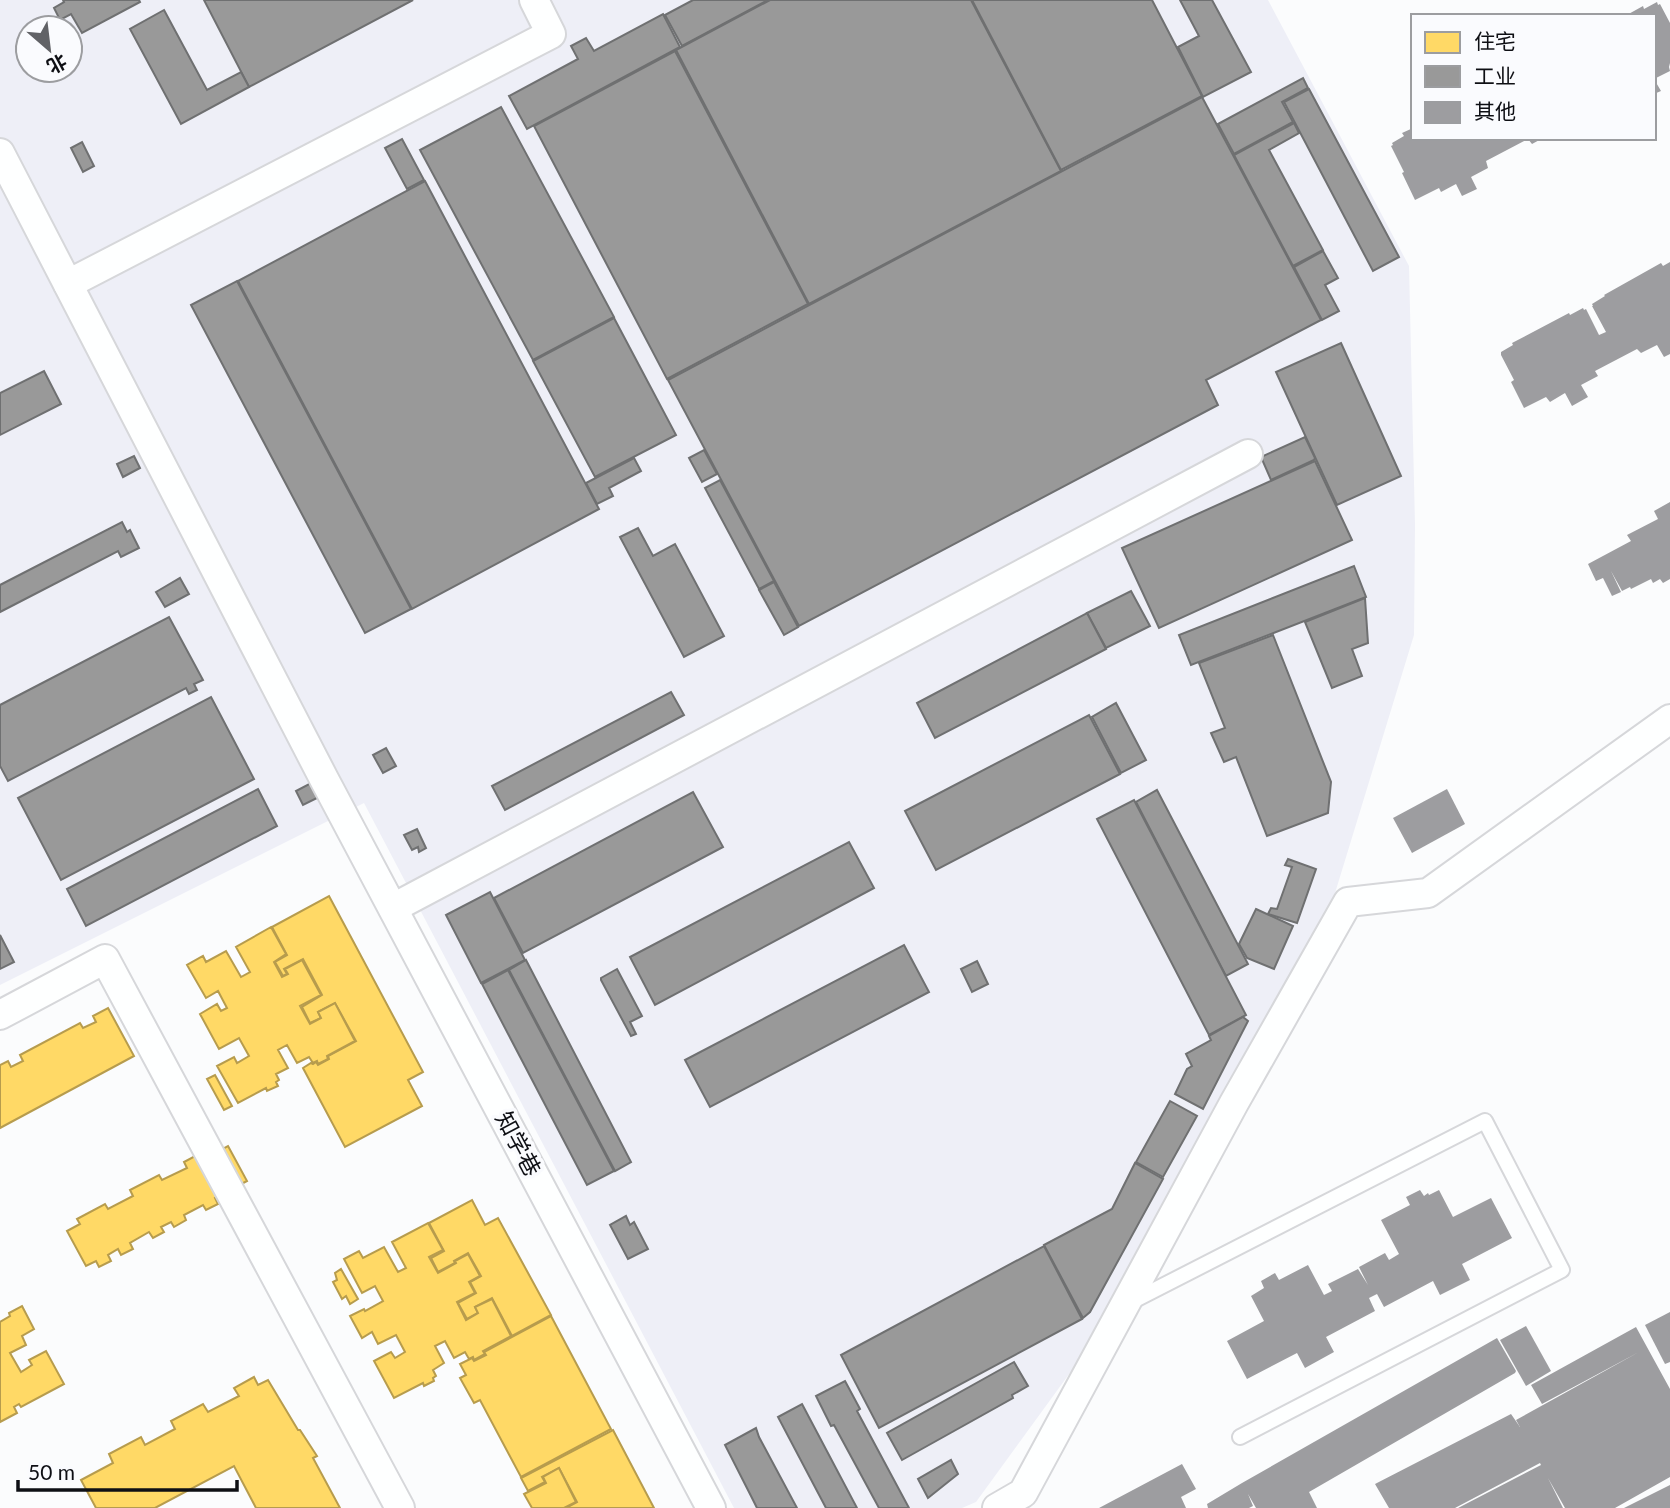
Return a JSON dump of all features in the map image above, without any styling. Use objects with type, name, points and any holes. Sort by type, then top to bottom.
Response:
[{"type":"street","points":[[68,284],[551,34],[534,0]]},
{"type":"street","name":"知学巷","points":[[0,153],[324,779],[711,1508]]},
{"type":"street","points":[[393,908],[1248,454]]},
{"type":"street","points":[[997,1508],[1023,1493],[1234,1104],[1348,902],[1428,893],[1670,719]]},
{"type":"street","points":[[0,1015],[105,960],[400,1508]]},
{"type":"lane","points":[[1124,1306],[1485,1121],[1562,1270],[1240,1437]]},
{"type":"shaded area","points":[[0,0],[1268,0],[1409,266],[1415,525],[1414,635],[1324,929],[1123,1300],[976,1502],[962,1508],[734,1508],[364,803],[0,985]]},
{"type":"building: 住宅","points":[[329,896],[423,1072],[408,1080],[422,1106],[345,1147],[303,1068],[316,1062],[318,1065],[329,1059],[328,1056],[356,1041],[335,1003],[318,1012],[321,1018],[310,1023],[302,1007],[322,995],[303,959],[284,969],[287,974],[283,976],[275,962],[287,955],[272,927]]},
{"type":"building: 住宅","points":[[271,927],[286,954],[274,962],[282,977],[288,974],[285,969],[302,960],[321,995],[300,1006],[310,1024],[321,1018],[318,1012],[335,1003],[355,1041],[318,1064],[317,1061],[313,1063],[309,1057],[297,1063],[287,1045],[278,1050],[288,1068],[276,1074],[278,1086],[267,1091],[266,1088],[238,1103],[217,1066],[234,1057],[237,1063],[249,1056],[239,1038],[219,1049],[200,1014],[217,1004],[221,1011],[227,1008],[218,991],[206,998],[187,965],[203,956],[206,962],[226,951],[241,977],[250,972],[236,947]]},
{"type":"building: 住宅","points":[[108,1008],[134,1056],[0,1128],[0,1065],[8,1061],[11,1067],[23,1061],[20,1055],[80,1023],[83,1028],[96,1022],[93,1016]]},
{"type":"building: 住宅","points":[[215,1075],[232,1106],[224,1110],[207,1079]]},
{"type":"building: 住宅","points":[[228,1146],[247,1181],[215,1198],[218,1204],[206,1210],[203,1205],[184,1215],[186,1220],[174,1227],[171,1222],[161,1227],[164,1232],[153,1238],[149,1232],[130,1243],[133,1249],[121,1255],[118,1249],[108,1255],[111,1261],[99,1267],[96,1261],[86,1266],[67,1231],[80,1224],[77,1219],[105,1204],[108,1209],[133,1196],[130,1190],[159,1175],[162,1180],[187,1168],[184,1162],[212,1147],[215,1153]]},
{"type":"building: 住宅","points":[[472,1200],[485,1225],[498,1218],[551,1315],[512,1336],[492,1298],[475,1307],[478,1313],[467,1319],[458,1303],[476,1293],[470,1282],[481,1276],[468,1253],[438,1272],[431,1258],[444,1251],[429,1223]]},
{"type":"building: 住宅","points":[[428,1223],[443,1250],[429,1257],[438,1273],[468,1254],[480,1276],[469,1282],[475,1293],[457,1302],[466,1320],[478,1313],[475,1307],[492,1299],[511,1336],[483,1351],[485,1354],[474,1360],[473,1357],[469,1359],[465,1352],[454,1358],[445,1341],[435,1346],[444,1363],[433,1370],[436,1376],[434,1381],[424,1386],[423,1383],[394,1398],[374,1361],[391,1352],[395,1358],[405,1352],[396,1335],[378,1344],[372,1332],[362,1338],[350,1316],[383,1301],[375,1286],[362,1293],[344,1259],[359,1251],[363,1258],[384,1247],[398,1272],[406,1268],[392,1242]]},
{"type":"building: 住宅","points":[[341,1269],[358,1299],[350,1304],[346,1296],[342,1299],[333,1282],[337,1280],[335,1273]]},
{"type":"building: 住宅","points":[[22,1306],[34,1329],[22,1336],[26,1345],[10,1353],[21,1372],[32,1365],[29,1360],[46,1351],[64,1384],[21,1407],[19,1404],[14,1407],[17,1413],[0,1422],[0,1322]]},
{"type":"building: 住宅","points":[[551,1316],[611,1429],[521,1477],[480,1400],[474,1403],[460,1378],[466,1375],[460,1364],[486,1355],[484,1352]]},
{"type":"building: 住宅","points":[[254,1377],[258,1385],[268,1380],[317,1456],[313,1458],[340,1508],[256,1508],[234,1466],[155,1508],[96,1508],[81,1480],[113,1463],[109,1454],[141,1437],[145,1445],[175,1429],[171,1421],[203,1404],[208,1412],[239,1396],[234,1388]]},
{"type":"building: 住宅","points":[[613,1430],[654,1508],[566,1508],[577,1502],[559,1468],[542,1477],[545,1482],[528,1491],[521,1478]]},
{"type":"building: 住宅","points":[[559,1468],[576,1502],[564,1508],[532,1508],[524,1494],[546,1483],[543,1477]]},
{"type":"building: 工业","points":[[63,0],[140,2],[84,32],[84,14],[57,14],[54,8],[64,2]]},
{"type":"building: 工业","points":[[204,0],[413,0],[249,87]]},
{"type":"building: 工业","points":[[693,0],[768,0],[682,46],[665,15]]},
{"type":"building: 工业","points":[[770,0],[971,0],[1061,171],[809,304],[676,50]]},
{"type":"building: 工业","points":[[972,0],[1152,0],[1202,96],[1061,170]]},
{"type":"building: 工业","points":[[1180,0],[1212,0],[1251,72],[1203,97],[1178,47],[1199,36]]},
{"type":"building: 工业","points":[[164,10],[207,90],[241,72],[249,87],[181,124],[130,29]]},
{"type":"building: 工业","points":[[663,14],[680,47],[527,129],[509,96],[578,59],[571,46],[586,38],[594,51]]},
{"type":"building: 工业","points":[[675,51],[808,304],[667,379],[534,126]]},
{"type":"building: 工业","points":[[1303,78],[1308,88],[1282,102],[1293,122],[1234,154],[1218,124]]},
{"type":"building: 工业","points":[[1309,89],[1399,257],[1373,271],[1284,102]]},
{"type":"building: 工业","points":[[1202,97],[1321,320],[1206,380],[1218,405],[799,626],[668,380]]},
{"type":"building: 工业","points":[[501,107],[614,317],[533,360],[420,150]]},
{"type":"building: 工业","points":[[1294,123],[1299,133],[1269,150],[1323,250],[1293,266],[1234,155]]},
{"type":"building: 工业","points":[[402,139],[424,180],[407,189],[385,148]]},
{"type":"building: 工业","points":[[82,142],[94,166],[83,172],[71,148]]},
{"type":"building: 工业","points":[[425,181],[599,509],[412,609],[238,281]]},
{"type":"building: 工业","points":[[1323,251],[1338,278],[1325,285],[1339,311],[1322,320],[1294,267]]},
{"type":"building: 工业","points":[[237,281],[411,609],[365,633],[191,305]]},
{"type":"building: 工业","points":[[614,318],[676,435],[595,477],[533,361]]},
{"type":"building: 工业","points":[[1341,343],[1401,476],[1337,505],[1276,372]]},
{"type":"building: 工业","points":[[44,371],[61,404],[0,435],[0,393]]},
{"type":"building: 工业","points":[[1305,437],[1314,460],[1271,480],[1261,457]]},
{"type":"building: 工业","points":[[704,450],[717,474],[702,482],[689,458]]},
{"type":"building: 工业","points":[[134,456],[140,468],[123,477],[117,464]]},
{"type":"building: 工业","points":[[634,458],[641,471],[609,488],[613,496],[597,504],[586,483]]},
{"type":"building: 工业","points":[[1315,461],[1352,540],[1159,628],[1122,548]]},
{"type":"building: 工业","points":[[720,480],[774,581],[759,589],[705,488]]},
{"type":"building: 工业","points":[[122,522],[127,532],[130,530],[139,548],[121,557],[118,551],[0,612],[0,585]]},
{"type":"building: 工业","points":[[638,528],[653,556],[675,544],[724,636],[684,657],[620,537]]},
{"type":"building: 工业","points":[[1354,566],[1366,597],[1191,665],[1179,635]]},
{"type":"building: 工业","points":[[180,578],[189,594],[165,607],[156,592]]},
{"type":"building: 工业","points":[[774,582],[798,627],[784,635],[759,590]]},
{"type":"building: 工业","points":[[1131,591],[1150,626],[1106,648],[1087,613]]},
{"type":"building: 工业","points":[[1365,598],[1368,643],[1352,649],[1362,676],[1332,688],[1305,622]]},
{"type":"building: 工业","points":[[1087,613],[1106,649],[935,738],[917,703]]},
{"type":"building: 工业","points":[[169,617],[203,680],[194,684],[197,690],[189,694],[186,688],[8,781],[0,766],[0,705]]},
{"type":"building: 工业","points":[[1273,635],[1331,782],[1328,813],[1267,836],[1236,757],[1224,762],[1211,733],[1225,728],[1199,663]]},
{"type":"building: 工业","points":[[671,692],[684,715],[505,810],[492,786]]},
{"type":"building: 工业","points":[[211,697],[254,779],[61,880],[18,798]]},
{"type":"building: 工业","points":[[1116,703],[1146,760],[1121,773],[1092,717]]},
{"type":"building: 工业","points":[[1089,715],[1120,774],[936,870],[905,811]]},
{"type":"building: 工业","points":[[386,748],[396,766],[383,773],[373,755]]},
{"type":"building: 工业","points":[[313,782],[321,796],[303,805],[296,791]]},
{"type":"building: 工业","points":[[258,789],[277,826],[86,926],[67,889]]},
{"type":"building: 工业","points":[[1157,790],[1248,964],[1226,976],[1136,802]]},
{"type":"building: 工业","points":[[693,792],[723,847],[523,953],[494,898]]},
{"type":"building: 工业","points":[[1134,800],[1246,1015],[1209,1035],[1097,819]]},
{"type":"building: 工业","points":[[417,829],[426,848],[419,852],[418,847],[412,850],[404,835]]},
{"type":"building: 工业","points":[[849,842],[874,888],[655,1005],[630,957]]},
{"type":"building: 工业","points":[[1288,859],[1316,869],[1297,923],[1268,914],[1271,908],[1277,909],[1292,867],[1285,865]]},
{"type":"building: 工业","points":[[490,892],[525,960],[481,983],[446,915]]},
{"type":"building: 工业","points":[[1256,909],[1293,926],[1274,969],[1247,958],[1239,944]]},
{"type":"building: 工业","points":[[0,935],[14,962],[0,969]]},
{"type":"building: 工业","points":[[904,945],[929,992],[710,1107],[685,1060]]},
{"type":"building: 工业","points":[[526,960],[631,1162],[615,1171],[509,970]]},
{"type":"building: 工业","points":[[977,961],[988,984],[972,992],[961,969]]},
{"type":"building: 工业","points":[[617,969],[642,1016],[630,1022],[636,1034],[631,1036],[601,980]]},
{"type":"building: 工业","points":[[508,970],[614,1171],[587,1185],[482,984]]},
{"type":"building: 工业","points":[[1243,1017],[1248,1021],[1203,1109],[1175,1094],[1187,1069],[1192,1066],[1186,1054],[1211,1040],[1209,1036]]},
{"type":"building: 工业","points":[[1170,1101],[1197,1116],[1163,1177],[1136,1162]]},
{"type":"building: 工业","points":[[1135,1163],[1163,1179],[1090,1312],[1083,1318],[1044,1245],[1112,1209]]},
{"type":"building: 工业","points":[[626,1216],[630,1225],[634,1222],[648,1249],[628,1259],[610,1225]]},
{"type":"building: 工业","points":[[1044,1246],[1082,1319],[879,1428],[841,1355]]},
{"type":"building: 工业","points":[[1014,1362],[1028,1386],[1012,1395],[1013,1398],[902,1460],[887,1433]]},
{"type":"building: 工业","points":[[845,1381],[860,1409],[857,1411],[909,1508],[879,1508],[834,1425],[831,1426],[816,1396]]},
{"type":"building: 工业","points":[[802,1404],[857,1508],[826,1508],[778,1417]]},
{"type":"building: 工业","points":[[756,1428],[797,1508],[757,1508],[725,1445]]},
{"type":"building: 工业","points":[[951,1460],[958,1474],[928,1498],[918,1479]]},
{"type":"building: 其他","points":[[1657,2],[1660,4],[1670,23],[1670,71],[1656,78],[1656,14],[1629,14],[1643,6],[1644,9]]},
{"type":"building: 其他","points":[[1411,129],[1411,140],[1526,140],[1486,161],[1488,168],[1471,177],[1477,189],[1462,196],[1456,184],[1441,192],[1439,188],[1415,200],[1391,146],[1404,136],[1402,133]]},
{"type":"building: 其他","points":[[1670,262],[1670,354],[1664,357],[1657,345],[1641,353],[1637,349],[1595,371],[1598,376],[1581,385],[1588,397],[1572,406],[1565,393],[1550,402],[1546,397],[1524,408],[1511,382],[1514,380],[1501,352],[1513,345],[1512,343],[1583,308],[1599,335],[1606,332],[1592,304],[1661,263],[1663,266]]},
{"type":"building: 其他","points":[[1670,502],[1670,579],[1663,583],[1660,579],[1653,583],[1651,579],[1622,591],[1611,571],[1621,592],[1612,596],[1603,578],[1596,581],[1588,564],[1631,541],[1627,535],[1658,519],[1654,511]]},
{"type":"building: 其他","points":[[1447,789],[1465,824],[1412,853],[1393,818]]},
{"type":"building: 其他","points":[[1420,1190],[1424,1196],[1439,1190],[1453,1217],[1491,1198],[1512,1238],[1462,1264],[1470,1280],[1440,1295],[1433,1281],[1384,1307],[1377,1294],[1369,1298],[1375,1311],[1326,1337],[1334,1352],[1305,1368],[1297,1353],[1247,1379],[1227,1341],[1264,1321],[1251,1296],[1264,1288],[1261,1281],[1275,1273],[1279,1280],[1308,1265],[1324,1295],[1332,1291],[1328,1284],[1358,1269],[1368,1285],[1359,1267],[1385,1253],[1389,1260],[1399,1254],[1381,1220],[1410,1205],[1406,1197]]},
{"type":"building: 其他","points":[[1670,1312],[1670,1362],[1665,1364],[1645,1325]]},
{"type":"building: 其他","points":[[1526,1326],[1551,1371],[1526,1386],[1500,1340]]},
{"type":"building: 其他","points":[[1636,1327],[1670,1389],[1670,1477],[1615,1508],[1565,1508],[1548,1478],[1563,1508],[1458,1508],[1541,1465],[1540,1463],[1455,1508],[1389,1508],[1375,1484],[1511,1414],[1520,1427],[1516,1420],[1639,1352],[1542,1404],[1531,1385]]},
{"type":"building: 其他","points":[[1497,1338],[1515,1373],[1309,1492],[1317,1508],[1256,1508],[1248,1494],[1253,1506],[1249,1508],[1208,1508],[1207,1504],[1242,1483]]},
{"type":"building: 其他","points":[[1182,1464],[1196,1489],[1181,1497],[1186,1508],[1099,1508]]},
{"type":"building: 其他","points":[[1670,1485],[1670,1508],[1624,1508]]}]
